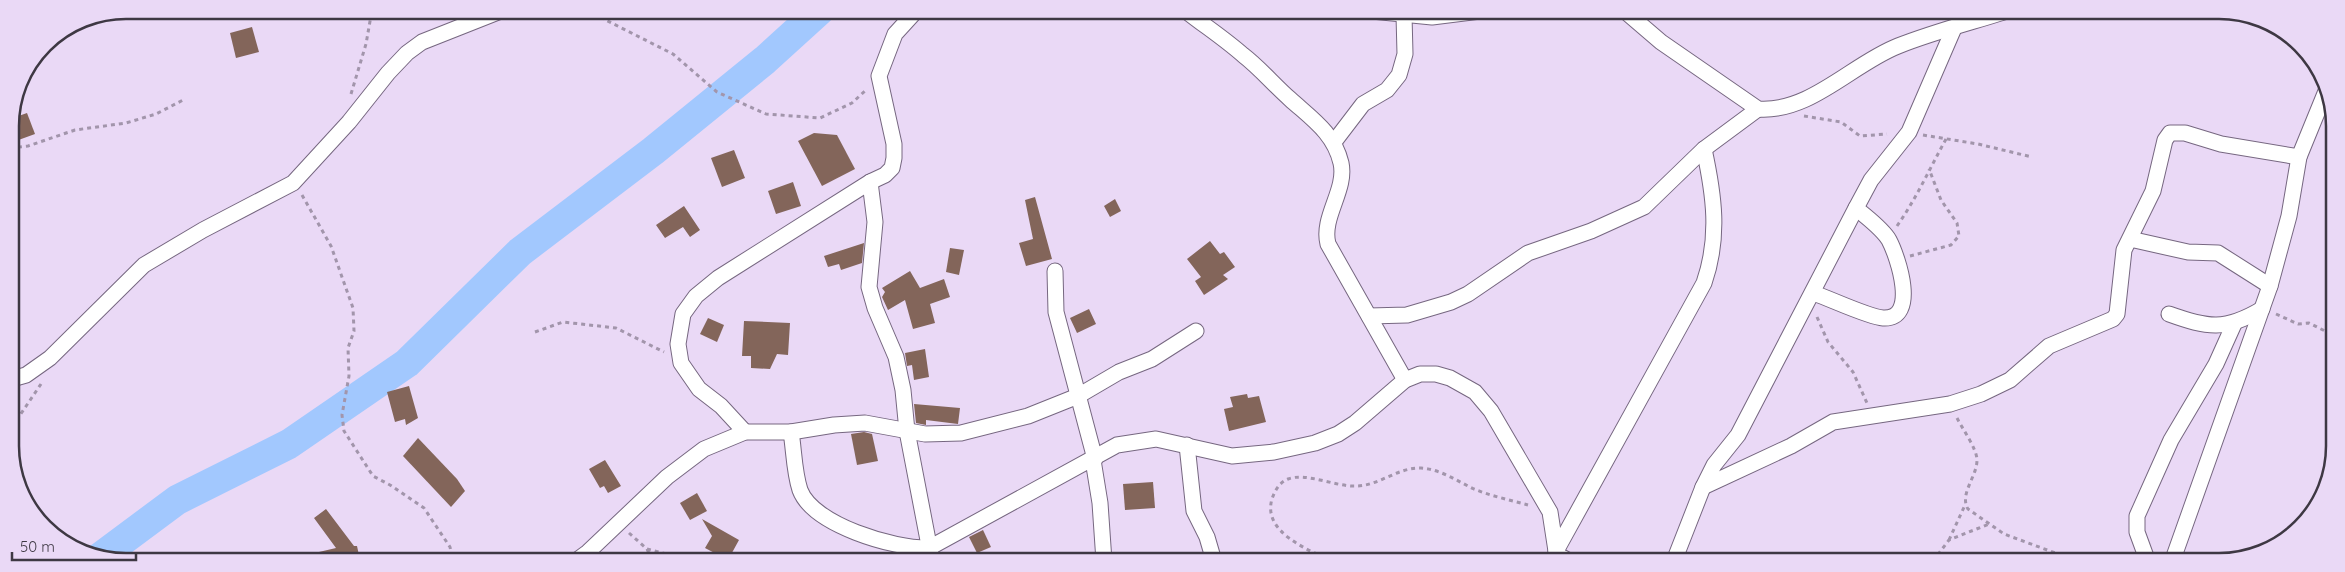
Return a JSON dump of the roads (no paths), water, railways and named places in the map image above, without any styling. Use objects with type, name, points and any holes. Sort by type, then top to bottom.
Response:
[{"type":"street","points":[[19,376],[26,375],[50,358],[144,266],[203,230],[293,183],[349,122],[388,73],[422,42],[480,19]]},
{"type":"street","points":[[745,432],[721,406],[699,389],[682,363],[678,344],[683,314],[696,296],[718,278],[870,182],[885,175],[892,168],[894,144],[879,76],[895,34],[909,19]]},
{"type":"street","points":[[1197,19],[1244,55],[1312,117],[1334,142],[1341,165],[1326,236],[1336,260],[1405,380]]},
{"type":"street","points":[[1334,142],[1363,104],[1387,90],[1399,75],[1405,54],[1404,19]]},
{"type":"street","points":[[1634,19],[1661,42],[1758,109],[1772,110],[1785,107],[1815,93],[1869,59],[1898,46],[1982,19]]},
{"type":"street","points":[[1677,553],[1703,487],[1714,466],[1738,435],[1759,391],[1871,180],[1909,132],[1954,28]]},
{"type":"street","points":[[2175,553],[2270,286],[2289,216],[2299,157],[2323,99]]},
{"type":"street","points":[[1368,316],[1407,315],[1451,302],[1468,294],[1528,254],[1564,242],[1644,207],[1658,196],[1704,149],[1758,109]]},
{"type":"street","points":[[1703,487],[1782,450],[1833,422],[1950,404],[1981,394],[2010,380],[2049,346],[2113,319],[2117,314],[2124,250],[2153,191],[2165,140],[2170,133],[2185,133],[2221,144],[2299,157]]},
{"type":"street","points":[[1556,551],[1704,283],[1712,252],[1715,210],[1704,149]]},
{"type":"street","points":[[870,182],[875,222],[870,287],[875,308],[896,357],[903,390],[907,431],[931,553]]},
{"type":"street","points":[[1811,296],[1883,318],[1896,315],[1901,310],[1904,298],[1888,239],[1856,208]]},
{"type":"street","points":[[2130,239],[2188,252],[2218,253],[2270,286]]},
{"type":"street","points":[[1055,271],[1056,312],[1094,459],[1100,503],[1103,553]]},
{"type":"street","points":[[2169,314],[2203,324],[2234,324],[2262,309]]},
{"type":"street","points":[[2145,553],[2137,532],[2137,516],[2167,447],[2216,364],[2234,324]]},
{"type":"street","points":[[585,553],[619,524],[667,477],[704,450],[745,432],[791,432],[834,425],[865,424],[925,434],[961,433],[1028,416],[1078,396],[1119,372],[1152,359],[1196,331]]},
{"type":"street","points":[[933,553],[1019,497],[1094,459],[1117,445],[1156,439],[1232,456],[1274,452],[1315,443],[1338,434],[1355,423],[1405,380],[1420,374],[1436,374],[1450,378],[1474,392],[1500,424],[1550,512],[1556,551]]},
{"type":"street","points":[[791,432],[800,490],[808,503],[825,517],[871,538],[927,553]]},
{"type":"street","points":[[1187,445],[1194,511],[1207,537],[1212,553]]},
{"type":"waterway","points":[[108,551],[177,500],[289,444],[407,363],[520,252],[653,151],[765,60],[810,19]]}]
